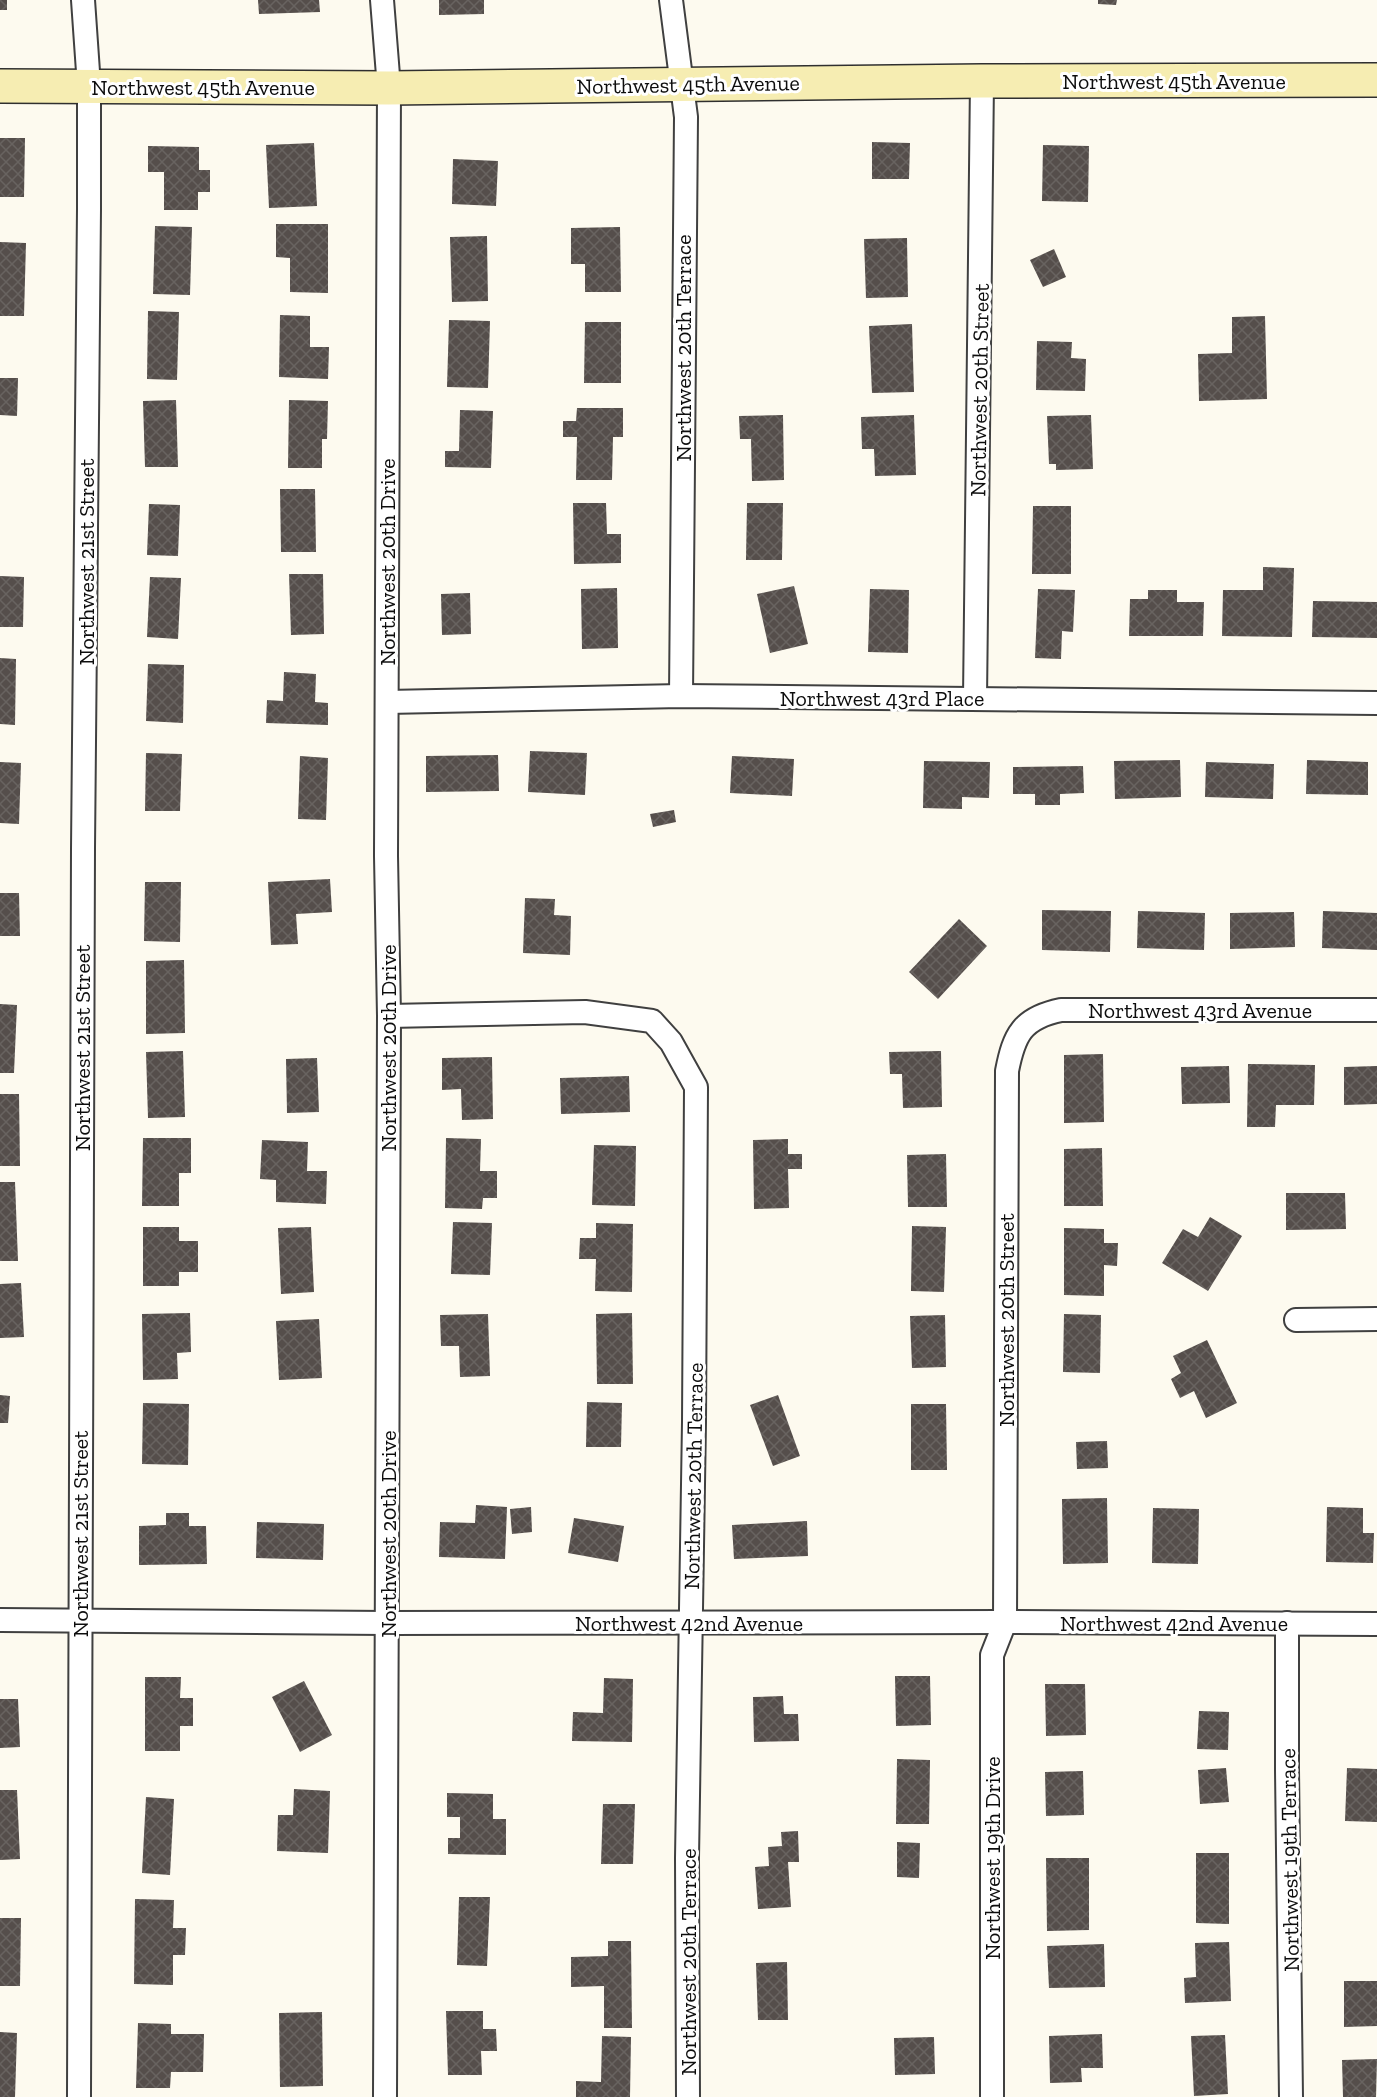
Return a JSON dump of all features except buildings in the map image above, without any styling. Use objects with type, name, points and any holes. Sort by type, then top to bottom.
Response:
[{"type":"street","name":"Northwest 21st Street","points":[[79,2097],[88,86],[83,0]]},
{"type":"street","name":"Northwest 20th Drive","points":[[382,0],[389,88],[386,856],[389,1016],[385,2097]]},
{"type":"street","name":"Northwest 20th Terrace","points":[[671,0],[686,117],[681,696]]},
{"type":"street","name":"Northwest 45th Avenue","points":[[0,86],[389,88],[982,81],[1377,80]]},
{"type":"street","name":"Northwest 20th Street","points":[[975,699],[982,81]]},
{"type":"street","name":"Northwest 43rd Place","points":[[387,702],[681,696],[1377,703]]},
{"type":"street","name":"Northwest 43rd Avenue","points":[[1027,1024],[1044,1013],[1061,1010],[1377,1010]]},
{"type":"street","name":"Northwest 20th Terrace","points":[[389,1016],[585,1012],[652,1021],[671,1042],[696,1087],[687,1858],[688,2097]]},
{"type":"street","name":"Northwest 20th Street","points":[[1005,1622],[1007,1071],[1012,1046],[1027,1024]]},
{"type":"street","points":[[1296,1320],[1377,1319]]},
{"type":"street","name":"Northwest 42nd Avenue","points":[[0,1620],[691,1624],[1005,1622],[1377,1624]]},
{"type":"street","name":"Northwest 19th Drive","points":[[992,2097],[992,1655],[1005,1622]]},
{"type":"street","name":"Northwest 19th Terrace","points":[[1287,1623],[1291,2097]]}]
